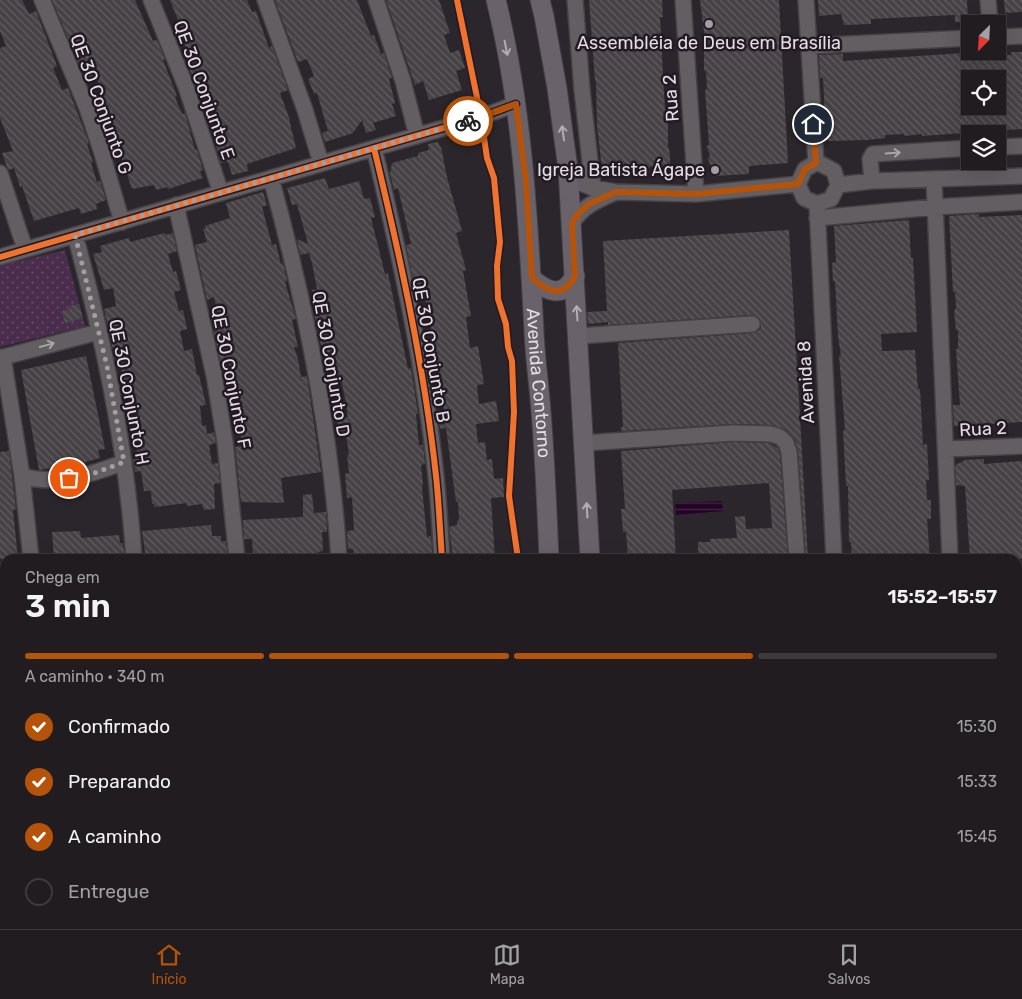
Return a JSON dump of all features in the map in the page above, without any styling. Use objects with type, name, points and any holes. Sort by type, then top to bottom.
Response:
[{"type":"main road","points":[[530,0],[542,8],[557,88],[568,169],[590,554]]},
{"type":"main road","name":"Avenida Contorno","points":[[502,2],[526,182],[549,554]]},
{"type":"main road","points":[[532,278],[548,290],[556,291],[564,289],[571,284],[575,276]]},
{"type":"street","name":"QE 30 Conjunto G","points":[[42,0],[87,108],[122,222]]},
{"type":"street","name":"QE 30 Conjunto E","points":[[151,0],[186,87],[221,193]]},
{"type":"street","points":[[266,0],[305,110],[321,164]]},
{"type":"street","points":[[376,0],[403,81],[417,136]]},
{"type":"street","points":[[576,0],[583,109],[593,188]]},
{"type":"street","name":"Rua 2","points":[[683,0],[696,194]]},
{"type":"street","points":[[806,0],[816,163]]},
{"type":"street","points":[[988,0],[989,15]]},
{"type":"street","points":[[1006,37],[1022,36]]},
{"type":"street","points":[[808,46],[961,38]]},
{"type":"street","points":[[0,257],[417,136],[481,117],[516,104]]},
{"type":"street","points":[[1006,147],[1022,146]]},
{"type":"street","name":"QE 30 Conjunto B","points":[[374,148],[396,237],[424,394],[436,477],[442,554]]},
{"type":"street","points":[[872,182],[870,159],[873,154],[961,149]]},
{"type":"street","points":[[817,211],[831,199],[838,185],[834,171],[816,163],[805,169],[798,184],[804,198],[817,211],[1022,202]]},
{"type":"street","points":[[568,169],[578,182],[593,188],[616,192],[696,194],[798,184]]},
{"type":"street","points":[[0,173],[25,249]]},
{"type":"street","points":[[838,185],[1022,176]]},
{"type":"street","name":"QE 30 Conjunto D","points":[[271,178],[291,253],[321,405],[330,465],[339,554]]},
{"type":"street","points":[[934,179],[950,554]]},
{"type":"street","points":[[572,223],[578,214],[589,204],[616,192]]},
{"type":"street","name":"QE 30 Conjunto F","points":[[176,205],[214,375],[225,442],[236,554]]},
{"type":"street","name":"Avenida 8","points":[[817,211],[834,554]]},
{"type":"street","name":"QE 30 Conjunto H","points":[[75,235],[91,294],[107,366],[130,500],[134,554]]},
{"type":"street","points":[[578,336],[752,324]]},
{"type":"street","points":[[30,554],[22,476],[1,358],[98,332]]},
{"type":"street","points":[[584,443],[733,433],[771,434],[780,437],[786,444],[789,452],[797,554]]},
{"type":"street","name":"Rua 2","points":[[946,449],[1022,446]]},
{"type":"street","points":[[22,476],[42,481],[52,480],[92,474],[124,462]]},
{"type":"shaded area","points":[[65,250],[85,326],[0,347],[0,266]]},
{"type":"shaded area","points":[[722,501],[723,511],[676,515],[675,503]]},
{"type":"building","points":[[0,0],[22,0],[29,14],[36,11],[57,66],[53,68],[62,90],[68,88],[89,143],[87,144],[93,162],[91,163],[97,182],[100,181],[106,200],[96,204],[97,209],[81,214],[79,208],[34,221],[14,168],[9,170],[7,167],[2,153],[13,151],[0,118],[0,48],[6,46],[0,31]]},
{"type":"building","points":[[52,0],[135,0],[153,41],[157,40],[165,59],[163,60],[177,96],[175,97],[182,114],[185,113],[195,150],[197,150],[203,170],[200,171],[203,178],[168,189],[167,187],[156,190],[154,185],[132,189],[109,120],[102,123],[96,105],[101,103],[99,98],[103,96],[96,76],[89,78],[86,68],[82,71]]},
{"type":"building","points":[[170,0],[247,0],[252,12],[256,11],[269,48],[272,46],[288,90],[280,93],[290,120],[296,148],[247,164],[248,171],[232,175],[228,162],[221,163],[211,128],[216,126],[210,108],[204,110],[186,58],[189,57],[182,39],[185,38]]},
{"type":"building","points":[[275,0],[357,0],[371,36],[374,35],[381,54],[384,53],[392,78],[389,79],[395,103],[392,104],[396,116],[373,123],[376,130],[366,133],[362,120],[353,133],[325,142],[322,133],[328,131],[317,93],[314,94],[308,79],[314,76],[307,59],[298,62]]},
{"type":"building","points":[[386,0],[439,0],[450,33],[444,35],[450,53],[459,50],[465,68],[456,71],[462,90],[429,100],[423,81],[415,85]]},
{"type":"building","points":[[589,0],[662,0],[663,17],[660,17],[665,111],[668,110],[668,148],[670,157],[670,165],[665,168],[656,169],[651,166],[648,169],[639,170],[637,168],[602,170],[597,125],[596,81]]},
{"type":"building","points":[[700,0],[779,0],[788,163],[749,166],[749,174],[715,176],[715,167],[710,164],[708,159],[710,155],[706,146],[709,145],[705,90],[707,89],[706,71],[704,71],[704,32]]},
{"type":"building","points":[[818,0],[967,0],[968,15],[961,15],[961,22],[955,22],[955,15],[871,19],[871,24],[844,25],[841,14],[819,16]]},
{"type":"building","points":[[1004,0],[1022,0],[1022,12],[1005,13]]},
{"type":"building","points":[[1011,52],[1022,52],[1022,129],[1006,130],[1006,125],[961,125],[961,133],[922,136],[922,134],[904,136],[904,134],[885,135],[885,138],[867,140],[829,141],[826,138],[823,78],[820,78],[819,55],[843,54],[843,61],[961,53],[961,60],[1006,60],[1006,55],[1011,55]]},
{"type":"building","points":[[438,142],[441,147],[462,231],[456,233],[466,270],[463,271],[471,316],[466,317],[470,348],[478,346],[484,384],[477,385],[479,404],[496,401],[499,421],[476,424],[478,443],[485,442],[487,460],[492,459],[494,479],[503,478],[504,497],[491,498],[495,554],[452,554],[449,527],[457,525],[459,520],[458,501],[456,502],[446,428],[440,429],[437,410],[444,410],[432,354],[434,354],[432,334],[425,298],[417,299],[406,245],[411,244],[398,188],[394,190],[390,173],[392,163],[418,156],[418,153],[429,150],[428,144]]},
{"type":"building","points":[[325,178],[329,189],[359,181],[364,199],[370,198],[375,217],[371,218],[385,274],[388,273],[408,369],[411,368],[418,414],[416,414],[419,445],[423,445],[425,464],[421,465],[427,537],[431,536],[433,554],[354,554],[353,549],[348,549],[347,531],[354,530],[352,497],[347,498],[345,474],[349,473],[347,455],[349,455],[346,435],[339,437],[337,418],[348,417],[345,398],[341,379],[331,381],[325,344],[321,345],[313,310],[316,309],[312,290],[317,289],[312,263],[309,253],[300,255],[297,239],[308,244],[297,204],[292,205],[287,188]]},
{"type":"building","points":[[263,192],[267,205],[262,207],[272,245],[276,244],[281,264],[283,263],[287,281],[285,282],[296,319],[292,320],[298,347],[294,347],[301,377],[307,376],[321,472],[281,478],[284,503],[241,502],[235,447],[242,446],[237,408],[232,409],[229,391],[235,390],[228,359],[220,361],[211,318],[218,315],[214,297],[207,300],[195,245],[207,242],[203,229],[206,228],[205,226],[230,218],[226,203]]},
{"type":"building","points":[[979,214],[979,217],[1022,215],[1022,422],[954,426],[953,405],[960,405],[956,349],[958,349],[958,330],[956,330],[954,312],[956,307],[955,292],[953,292],[949,216]]},
{"type":"building","points":[[909,220],[917,332],[881,334],[882,351],[915,350],[918,389],[920,389],[923,445],[927,444],[929,480],[926,480],[927,500],[931,500],[931,519],[927,519],[930,554],[852,554],[851,542],[849,542],[848,486],[846,486],[843,431],[845,430],[839,355],[841,356],[832,263],[836,262],[834,226]]},
{"type":"building","points":[[789,230],[808,554],[806,554],[798,451],[795,440],[786,430],[772,425],[733,424],[621,431],[621,427],[623,427],[618,343],[753,333],[761,328],[759,318],[751,315],[608,325],[608,322],[588,324],[587,312],[607,311],[603,241]]},
{"type":"building","points":[[165,233],[165,235],[173,233],[177,251],[168,254],[173,272],[176,271],[181,290],[174,292],[179,311],[183,310],[187,329],[180,331],[184,351],[192,349],[206,405],[200,406],[202,426],[206,425],[207,434],[214,432],[216,443],[209,445],[212,464],[218,463],[220,483],[214,484],[215,509],[204,510],[202,504],[187,506],[187,503],[155,507],[152,504],[151,491],[144,491],[141,471],[135,472],[133,459],[138,459],[132,418],[134,417],[127,380],[123,381],[120,363],[116,363],[104,309],[116,306],[113,288],[104,290],[93,254],[102,252],[100,246],[129,238],[130,242]]},
{"type":"building","points":[[79,304],[83,318],[65,323],[62,311],[70,309],[69,306]]},
{"type":"building","points":[[86,356],[105,449],[98,450],[100,458],[85,462],[86,465],[71,469],[70,465],[39,470],[21,370]]},
{"type":"building","points":[[733,442],[769,443],[778,448],[788,554],[698,554],[698,542],[710,542],[710,539],[737,538],[735,517],[745,516],[746,529],[772,528],[769,483],[672,490],[676,554],[628,554],[626,532],[623,532],[621,509],[625,509],[621,451]]},
{"type":"building","points":[[9,451],[16,509],[13,510],[17,554],[0,554],[0,452]]},
{"type":"building","points":[[984,459],[984,464],[1022,461],[1022,554],[970,554],[965,486],[956,485],[955,465],[964,460]]},
{"type":"building","points":[[312,494],[314,513],[326,512],[327,532],[322,532],[323,551],[318,552],[318,554],[253,554],[252,539],[244,539],[243,520],[303,517],[303,495]]},
{"type":"building","points":[[211,525],[212,536],[221,536],[221,541],[226,541],[227,554],[145,554],[142,531]]},
{"type":"building","points":[[80,531],[81,538],[119,535],[120,543],[123,543],[124,554],[54,554],[52,532]]},
{"type":"cycle path","points":[[457,0],[481,117],[487,158],[494,178],[500,242],[497,266],[498,299],[506,324],[508,347],[512,361],[514,412],[509,496],[517,554]]},
{"type":"cycle path","points":[[0,257],[481,117],[516,104]]},
{"type":"cycle path","points":[[374,148],[402,270],[425,393],[436,476],[442,554]]},
{"type":"way so far","points":[[69,478],[92,474],[124,462],[107,366],[91,294],[75,235],[468,121]]},
{"type":"place","name":"Assembléia de Deus em Brasília","points":[[709,24]]},
{"type":"place","name":"Igreja Batista Ágape","points":[[715,170]]},
{"type":"route","points":[[468,121],[516,104],[526,182],[532,278],[548,290],[556,291],[564,289],[571,284],[575,276],[572,223],[578,214],[589,204],[616,192],[696,194],[798,184],[805,169],[816,163],[813,124]]}]
